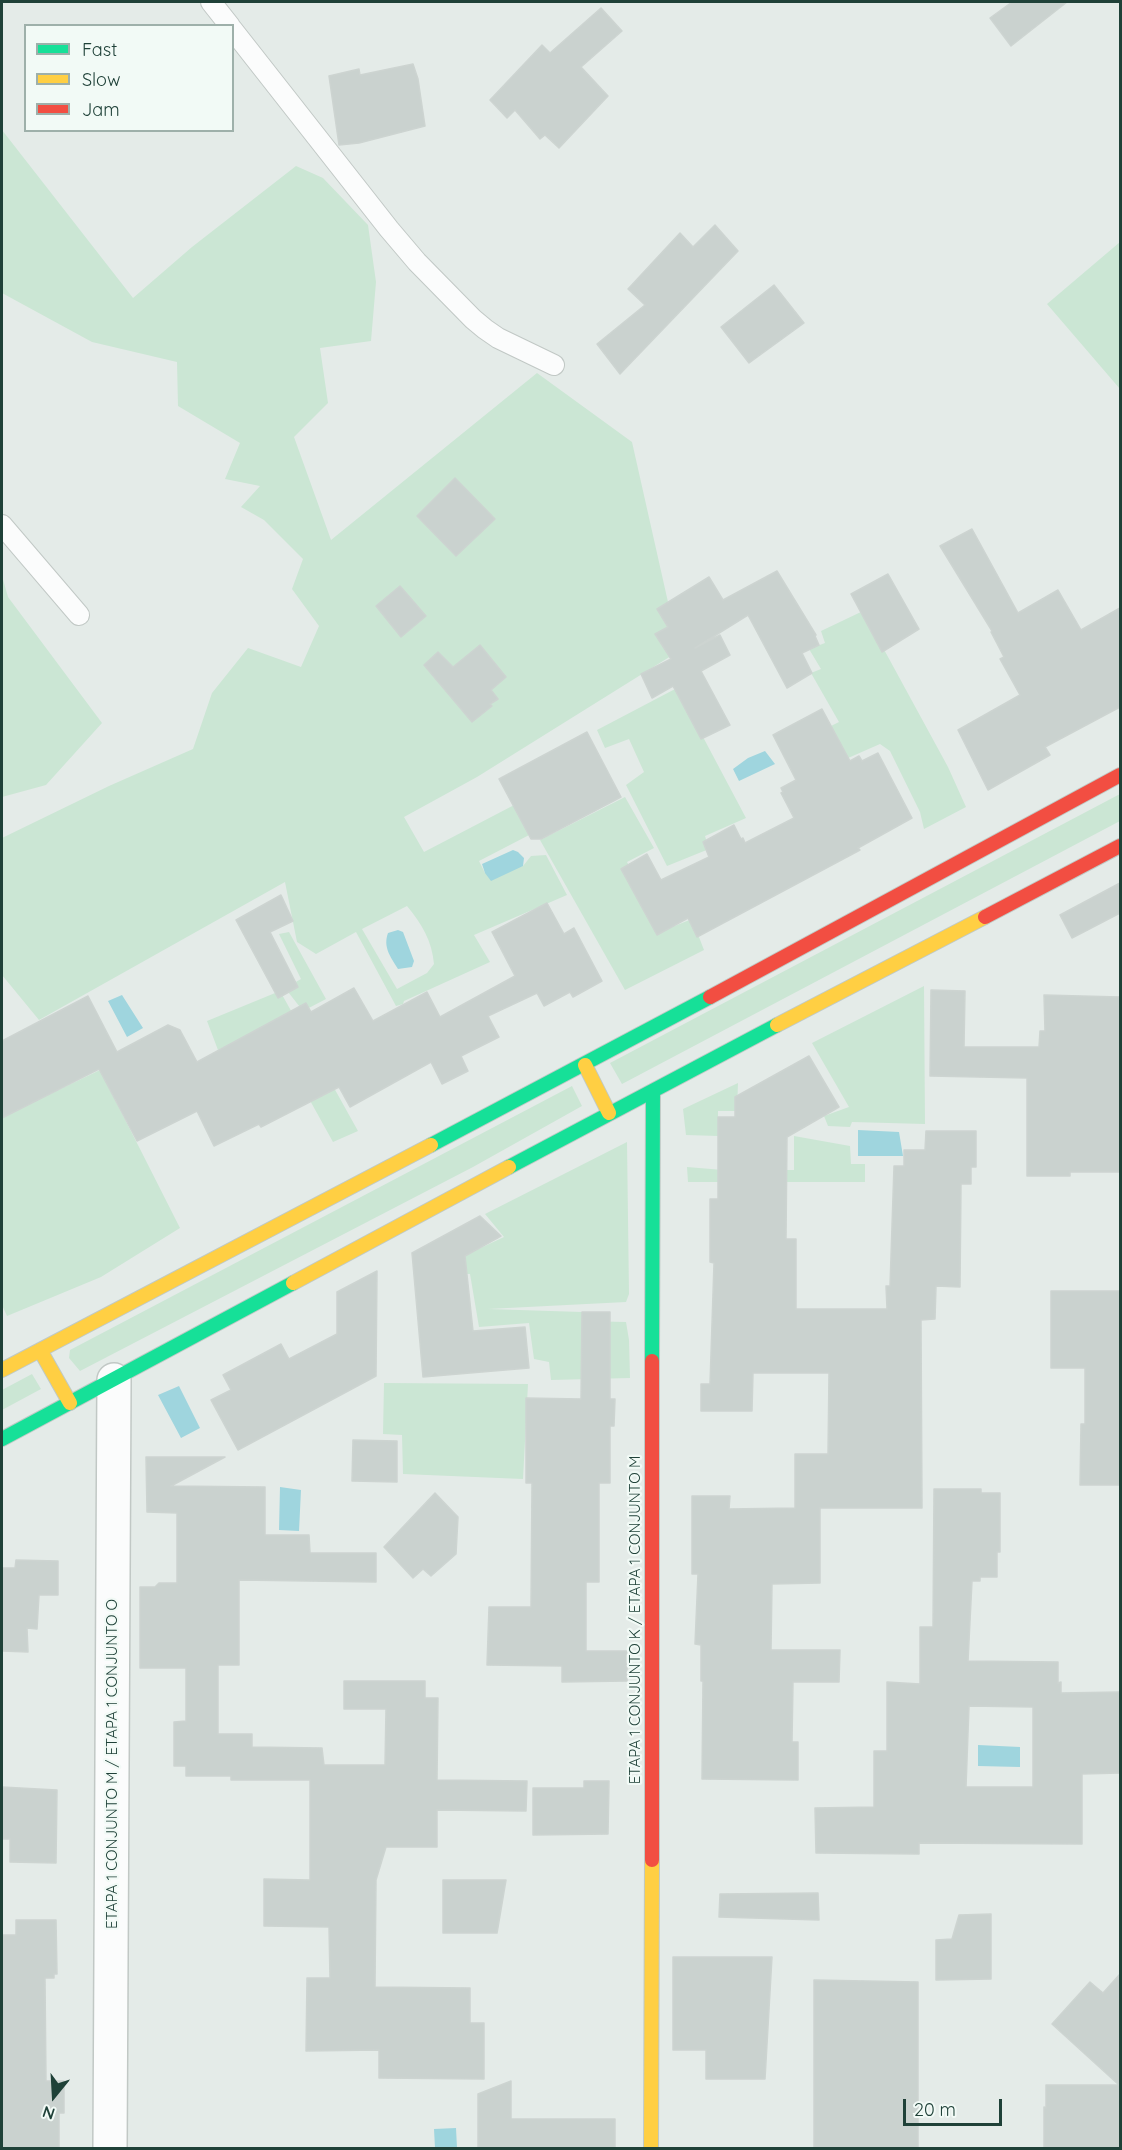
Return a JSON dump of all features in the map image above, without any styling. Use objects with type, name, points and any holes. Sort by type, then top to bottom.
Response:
[{"type":"street","points":[[2,1370],[585,1065],[1120,775]]},
{"type":"street","points":[[2,1439],[609,1113],[1120,846]]},
{"type":"street","points":[[585,1065],[609,1113]]},
{"type":"street","name":"ETAPA 1 CONJUNTO K / ETAPA 1 CONJUNTO M","points":[[651,2148],[653,1091]]},
{"type":"street","points":[[40,1350],[70,1403]]},
{"type":"street","name":"ETAPA 1 CONJUNTO M / ETAPA 1 CONJUNTO O","points":[[110,2148],[114,1380]]},
{"type":"lane","points":[[211,2],[228,24]]},
{"type":"lane","points":[[234,32],[417,262],[473,320],[498,338],[554,365]]},
{"type":"lane","points":[[2,525],[79,615]]},
{"type":"green space","points":[[2,130],[133,298],[192,247],[296,166],[323,178],[368,225],[376,282],[371,341],[320,348],[328,403],[294,437],[331,540],[537,373],[632,442],[679,651],[477,777],[404,817],[424,852],[518,803],[533,833],[479,861],[485,873],[523,866],[531,856],[546,855],[567,895],[474,935],[490,962],[396,1006],[356,932],[316,954],[297,942],[285,882],[39,1020],[2,975],[2,838],[109,786],[193,749],[212,693],[248,648],[301,667],[319,626],[292,589],[303,559],[264,520],[241,507],[260,486],[225,479],[240,443],[178,406],[177,362],[92,342],[2,293]],"holes":[[[407,906],[429,940],[434,964],[427,973],[397,989],[362,929]]]},
{"type":"green space","points":[[1120,242],[1120,389],[1047,304]]},
{"type":"green space","points":[[2,576],[8,597],[102,723],[46,785],[2,797]]},
{"type":"green space","points":[[863,611],[948,767],[966,807],[924,829],[920,812],[890,751],[880,744],[839,762],[819,732],[839,722],[811,673],[821,669],[809,649],[825,643],[821,631]]},
{"type":"green space","points":[[677,688],[746,818],[705,836],[709,849],[667,866],[626,785],[644,772],[629,739],[605,748],[597,730]]},
{"type":"green space","points":[[1120,794],[1120,821],[622,1084],[610,1063]]},
{"type":"green space","points":[[625,797],[654,848],[627,862],[662,931],[692,919],[704,950],[625,990],[540,840]]},
{"type":"green space","points":[[289,932],[326,999],[303,1011],[285,988],[301,979],[279,934]]},
{"type":"green space","points":[[924,986],[925,1124],[852,1122],[850,1127],[828,1126],[824,1116],[849,1107],[812,1043]]},
{"type":"green space","points":[[280,991],[358,1131],[333,1142],[282,1050],[275,1023],[218,1050],[207,1021]]},
{"type":"green space","points":[[100,1070],[180,1228],[101,1277],[7,1316],[2,1305],[2,1117]]},
{"type":"green space","points":[[738,1083],[737,1111],[718,1111],[718,1136],[686,1135],[683,1109]]},
{"type":"green space","points":[[572,1086],[582,1106],[473,1167],[80,1371],[69,1358],[70,1350]]},
{"type":"green space","points":[[794,1136],[850,1146],[851,1164],[865,1164],[865,1182],[688,1182],[687,1167],[723,1170],[794,1170]]},
{"type":"green space","points":[[627,1142],[629,1294],[626,1302],[488,1309],[582,1312],[582,1321],[626,1322],[630,1378],[551,1380],[549,1362],[534,1359],[529,1323],[479,1327],[470,1274],[429,1272],[504,1237],[485,1214]]},
{"type":"green space","points":[[32,1374],[41,1389],[2,1410],[2,1390]]},
{"type":"green space","points":[[384,1383],[528,1384],[523,1479],[403,1474],[402,1435],[383,1434]]},
{"type":"water","points":[[765,751],[775,764],[739,781],[733,769],[748,758]]},
{"type":"water","points":[[513,850],[524,858],[523,866],[491,881],[482,864]]},
{"type":"water","points":[[398,930],[403,932],[414,961],[412,967],[398,969],[388,951],[386,943],[388,933]]},
{"type":"water","points":[[122,995],[143,1028],[127,1037],[108,1001]]},
{"type":"water","points":[[858,1130],[899,1132],[903,1156],[858,1156]]},
{"type":"water","points":[[179,1386],[200,1428],[181,1438],[158,1395]]},
{"type":"water","points":[[280,1487],[301,1490],[299,1531],[279,1530]]},
{"type":"water","points":[[978,1745],[1020,1747],[1020,1767],[978,1766]]},
{"type":"water","points":[[456,2128],[457,2148],[435,2148],[434,2129]]},
{"type":"building","points":[[1012,2],[1067,2],[1011,46],[990,18]]},
{"type":"building","points":[[601,8],[622,31],[581,67],[608,96],[559,148],[545,135],[540,139],[515,110],[507,118],[490,100],[542,45],[550,53]]},
{"type":"building","points":[[413,64],[418,79],[425,126],[359,143],[339,145],[329,76],[359,69],[360,75]]},
{"type":"building","points":[[715,225],[738,251],[620,374],[597,344],[645,305],[628,289],[680,233],[693,247]]},
{"type":"building","points":[[774,285],[804,323],[749,363],[721,327]]},
{"type":"building","points":[[455,478],[495,519],[456,556],[417,516]]},
{"type":"building","points":[[972,529],[1018,613],[1058,590],[1081,630],[1120,608],[1120,707],[1045,747],[1050,755],[988,790],[958,730],[1020,695],[1000,659],[1004,657],[992,631],[940,546]]},
{"type":"building","points":[[777,571],[816,635],[819,645],[802,653],[812,673],[787,688],[748,615],[695,648],[720,635],[730,655],[701,671],[730,725],[701,739],[673,686],[652,698],[641,674],[671,659],[655,634],[668,627],[657,609],[709,577],[723,600]]},
{"type":"building","points":[[888,574],[919,629],[882,652],[851,594]]},
{"type":"building","points":[[400,586],[426,616],[401,637],[376,606]]},
{"type":"building","points":[[480,645],[506,677],[491,690],[498,699],[472,722],[424,665],[438,652],[453,667]]},
{"type":"building","points":[[822,709],[850,761],[859,756],[862,761],[878,753],[912,818],[858,848],[860,850],[697,937],[688,918],[657,935],[621,869],[647,854],[661,880],[709,857],[703,842],[734,825],[745,843],[794,818],[781,793],[783,792],[781,788],[796,780],[773,735]]},
{"type":"building","points":[[587,732],[621,797],[541,839],[531,839],[499,779]]},
{"type":"building","points":[[1120,883],[1120,913],[1072,938],[1060,915]]},
{"type":"building","points":[[281,895],[293,921],[270,932],[298,987],[278,998],[236,920]]},
{"type":"building","points":[[547,903],[564,934],[574,928],[602,981],[573,997],[570,992],[544,1006],[537,993],[488,1016],[499,1037],[461,1056],[468,1071],[442,1084],[431,1062],[350,1107],[339,1087],[261,1127],[259,1124],[214,1146],[197,1111],[137,1141],[99,1069],[2,1118],[2,1041],[88,996],[117,1052],[168,1025],[180,1030],[197,1062],[306,1003],[311,1012],[354,988],[373,1021],[427,992],[440,1017],[515,976],[492,932]]},
{"type":"building","points":[[931,990],[965,991],[964,1047],[1039,1047],[1040,1031],[1045,1031],[1044,995],[1120,997],[1120,1172],[1070,1172],[1070,1176],[1027,1176],[1027,1078],[930,1076]]},
{"type":"building","points":[[809,1056],[839,1107],[787,1137],[786,1239],[796,1239],[796,1309],[887,1309],[886,1286],[890,1286],[894,1166],[904,1166],[904,1150],[925,1150],[926,1131],[976,1131],[976,1167],[971,1167],[971,1184],[961,1184],[960,1287],[936,1286],[935,1319],[921,1320],[922,1508],[820,1508],[820,1583],[772,1584],[771,1650],[840,1650],[839,1682],[793,1682],[792,1742],[798,1742],[798,1780],[702,1779],[703,1681],[701,1681],[701,1645],[695,1644],[698,1574],[692,1574],[692,1496],[730,1496],[729,1509],[795,1508],[795,1454],[828,1454],[829,1373],[753,1373],[752,1411],[701,1411],[701,1384],[710,1384],[714,1263],[710,1262],[710,1199],[718,1199],[718,1117],[735,1117],[735,1097]]},
{"type":"building","points":[[480,1216],[501,1236],[465,1256],[473,1331],[525,1327],[529,1368],[423,1377],[412,1253]]},
{"type":"building","points":[[377,1271],[376,1376],[238,1450],[211,1400],[231,1390],[223,1375],[281,1344],[289,1359],[337,1334],[337,1292]]},
{"type":"building","points":[[1051,1291],[1120,1291],[1120,1485],[1080,1485],[1081,1424],[1085,1424],[1085,1368],[1051,1368]]},
{"type":"building","points":[[582,1312],[610,1312],[610,1399],[615,1399],[614,1426],[610,1426],[610,1483],[599,1483],[599,1582],[586,1582],[586,1651],[627,1651],[627,1681],[562,1682],[562,1666],[487,1665],[489,1607],[531,1607],[532,1483],[526,1483],[526,1398],[581,1399]]},
{"type":"building","points":[[353,1440],[397,1441],[397,1482],[352,1481]]},
{"type":"building","points":[[146,1457],[225,1457],[171,1486],[265,1487],[265,1535],[309,1535],[310,1553],[376,1553],[376,1582],[239,1580],[239,1665],[218,1665],[218,1734],[252,1734],[252,1747],[322,1748],[324,1765],[385,1765],[386,1709],[344,1709],[344,1681],[425,1681],[425,1698],[438,1698],[437,1780],[527,1781],[526,1811],[437,1810],[437,1847],[386,1847],[376,1880],[375,1987],[470,1988],[470,2023],[484,2023],[484,2079],[379,2078],[379,2050],[306,2051],[307,1978],[330,1978],[329,1927],[264,1926],[264,1879],[310,1880],[310,1780],[231,1780],[231,1776],[186,1776],[186,1766],[174,1766],[174,1722],[186,1721],[186,1668],[140,1668],[140,1587],[155,1587],[159,1583],[177,1583],[177,1513],[147,1512]]},
{"type":"building","points":[[934,1489],[981,1489],[981,1493],[1000,1493],[1000,1552],[997,1552],[997,1577],[980,1577],[980,1581],[972,1581],[968,1661],[1058,1662],[1058,1683],[1061,1682],[1061,1693],[1120,1692],[1120,1773],[1082,1774],[1082,1844],[919,1843],[919,1854],[816,1853],[815,1808],[874,1807],[874,1751],[887,1751],[887,1682],[920,1684],[920,1627],[933,1627]],"holes":[[[969,1706],[1033,1707],[1033,1787],[966,1787]]]},
{"type":"building","points":[[435,1493],[458,1517],[456,1554],[431,1576],[423,1569],[413,1578],[384,1547]]},
{"type":"building","points":[[16,1560],[58,1561],[58,1595],[39,1595],[37,1629],[27,1628],[28,1652],[2,1651],[2,1568],[15,1568]]},
{"type":"building","points":[[584,1781],[609,1781],[608,1834],[533,1835],[533,1788],[584,1788]]},
{"type":"building","points":[[2,1787],[57,1790],[56,1863],[10,1862],[10,1839],[2,1839]]},
{"type":"building","points":[[443,1880],[506,1880],[497,1933],[443,1933]]},
{"type":"building","points":[[818,1893],[819,1920],[719,1917],[720,1894]]},
{"type":"building","points":[[991,1914],[991,1979],[936,1980],[936,1940],[952,1939],[959,1915]]},
{"type":"building","points":[[16,1920],[56,1920],[57,1974],[54,1974],[54,1978],[45,1978],[46,2081],[64,2081],[64,2113],[59,2113],[59,2148],[2,2148],[2,1935],[16,1935]]},
{"type":"building","points":[[673,1957],[772,1957],[765,2079],[706,2079],[706,2050],[673,2050]]},
{"type":"building","points":[[1120,1974],[1120,2148],[1044,2148],[1046,2085],[1119,2085],[1052,2024],[1090,1982],[1103,1993]]},
{"type":"building","points":[[814,1980],[918,1982],[918,2148],[814,2148]]},
{"type":"building","points":[[511,2081],[511,2119],[615,2119],[615,2148],[478,2148],[478,2094]]},
{"type":"traffic: fast","points":[[431,1145],[710,997]]},
{"type":"traffic: fast","points":[[509,1167],[777,1025]]},
{"type":"traffic: fast","points":[[652,1361],[653,1091]]},
{"type":"traffic: fast","points":[[2,1439],[293,1283]]},
{"type":"traffic: slow","points":[[777,1025],[985,917]]},
{"type":"traffic: slow","points":[[585,1065],[609,1113]]},
{"type":"traffic: slow","points":[[2,1370],[431,1145]]},
{"type":"traffic: slow","points":[[293,1283],[509,1167]]},
{"type":"traffic: slow","points":[[40,1350],[70,1403]]},
{"type":"traffic: slow","points":[[651,2148],[652,1860]]},
{"type":"traffic: jam","points":[[710,997],[1120,775]]},
{"type":"traffic: jam","points":[[985,917],[1120,846]]},
{"type":"traffic: jam","points":[[652,1361],[652,1860]]}]
